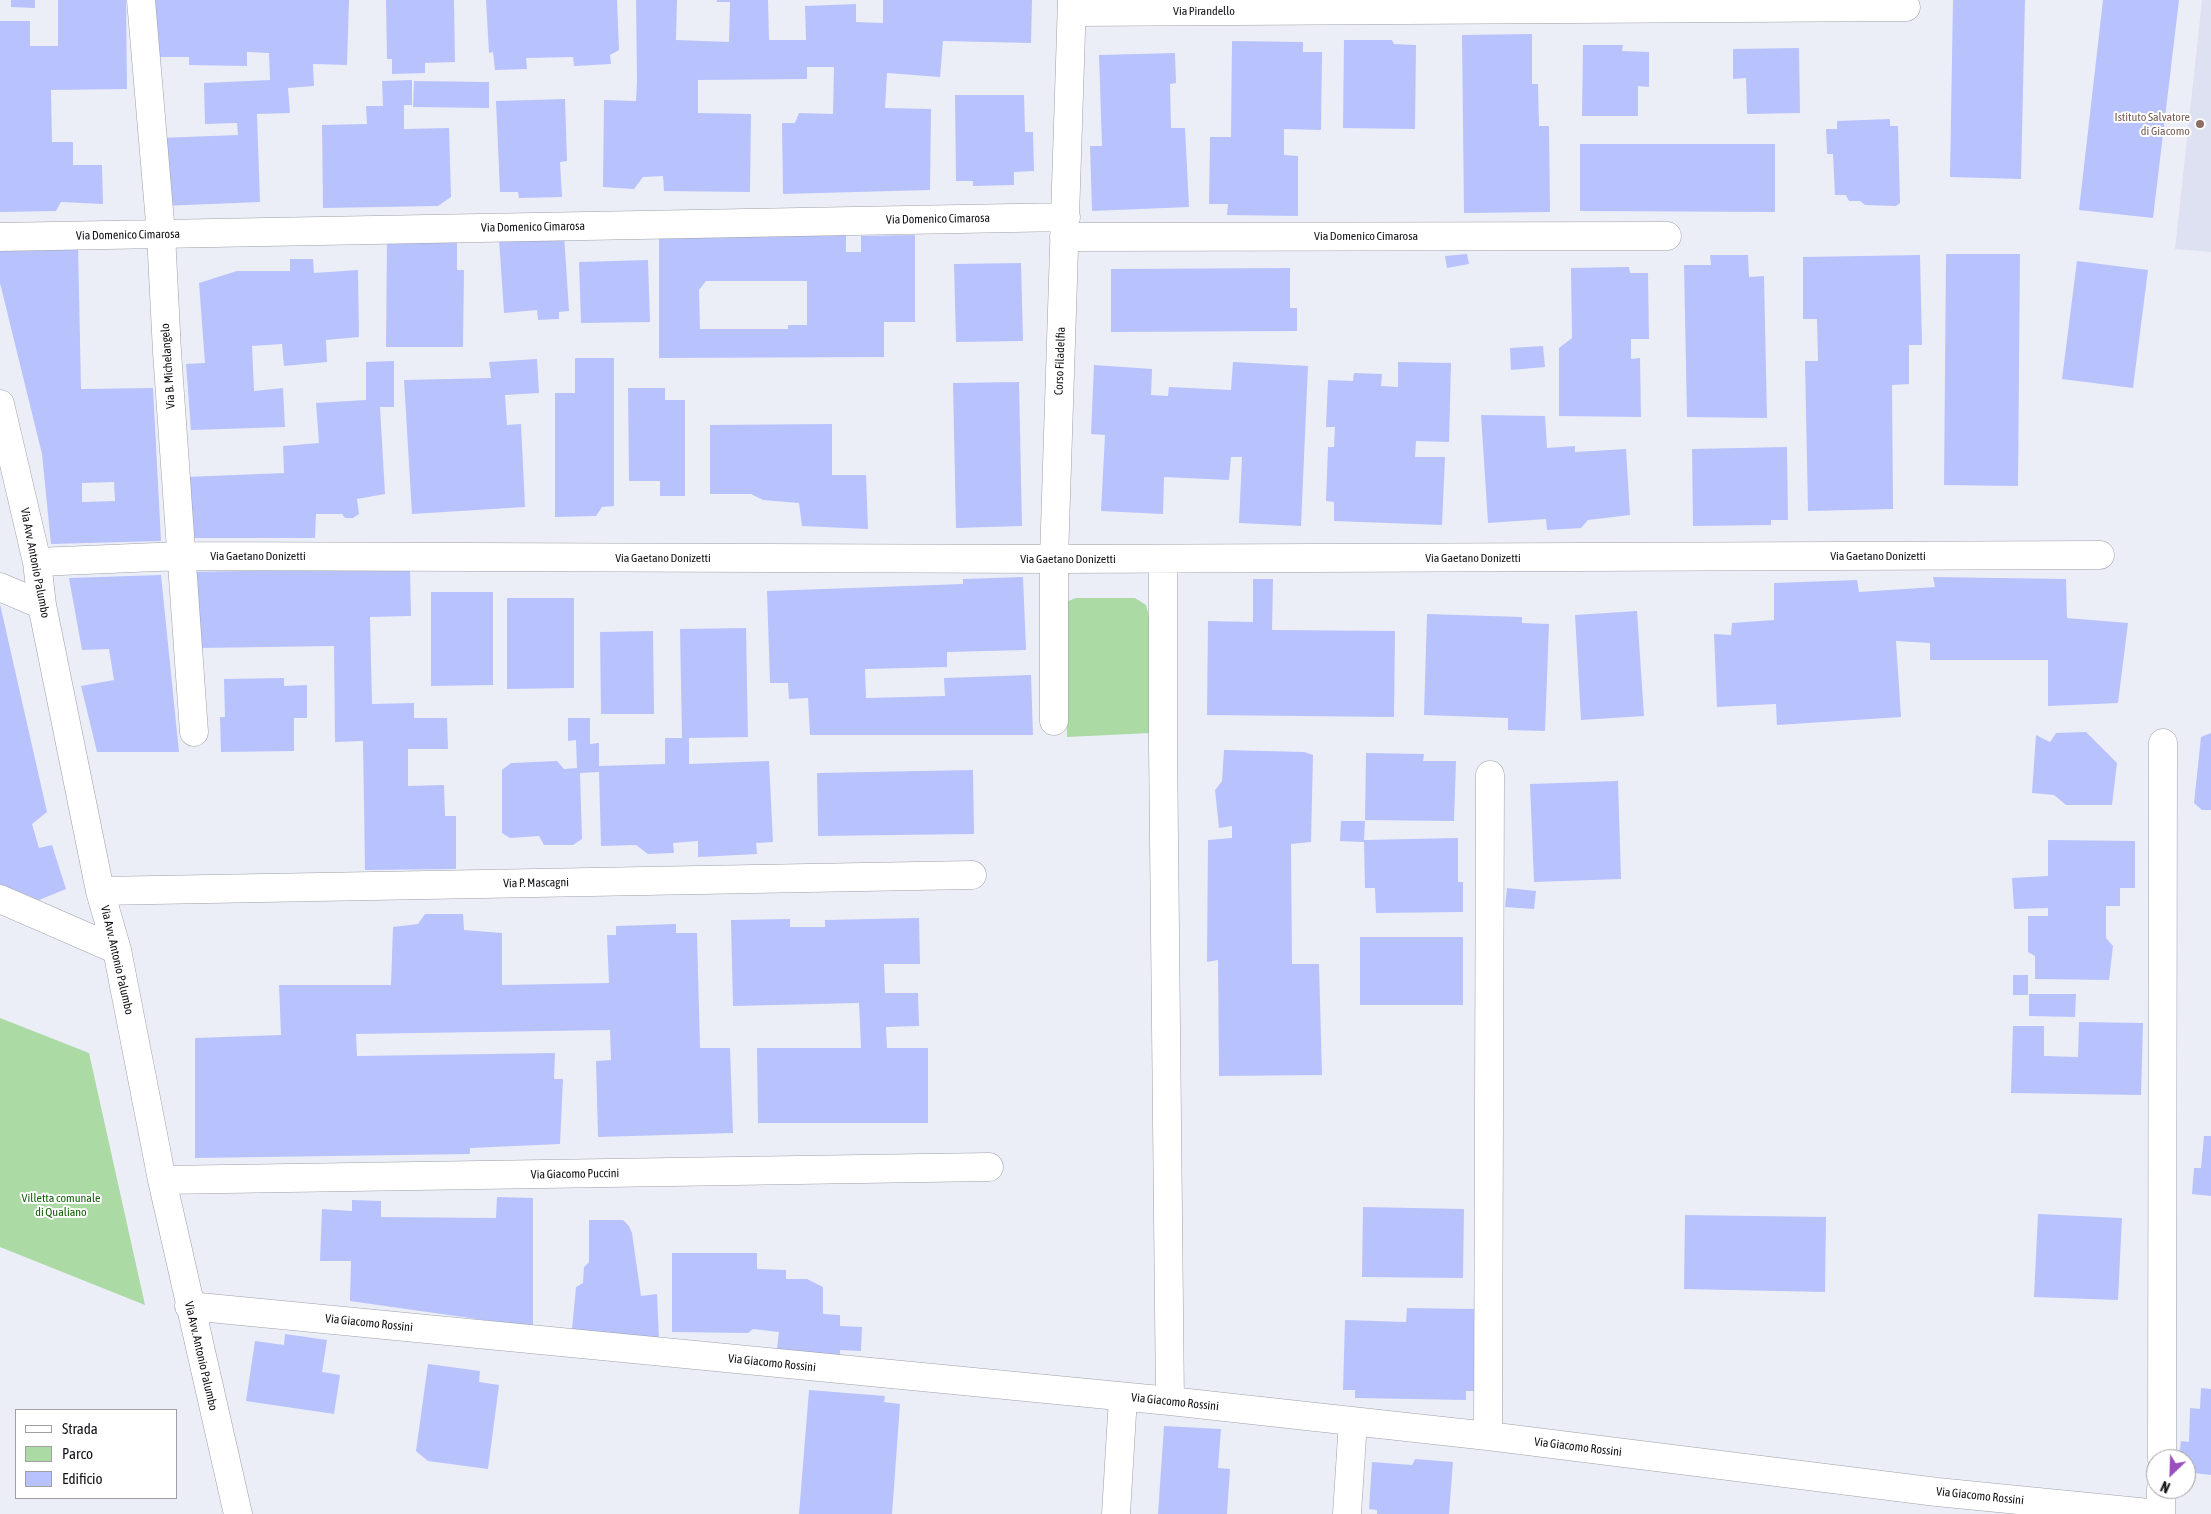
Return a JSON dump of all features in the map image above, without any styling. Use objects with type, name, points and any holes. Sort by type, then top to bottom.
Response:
[{"type":"street","name":"Via B. Michelangelo","points":[[141,0],[161,234],[194,732]]},
{"type":"street","name":"Via Pirandello","points":[[1072,6],[1906,7]]},
{"type":"street","name":"Corso Filadelfia","points":[[1054,722],[1054,559],[1072,6]]},
{"type":"street","name":"Via Domenico Cimarosa","points":[[0,237],[1065,227],[1667,236]]},
{"type":"street","name":"Via Avv. Antonio Palumbo","points":[[0,404],[37,562],[42,605],[100,891],[117,950],[189,1306],[238,1514]]},
{"type":"street","name":"Via Gaetano Donizetti","points":[[37,562],[182,556],[1054,559],[2100,556]]},
{"type":"street","points":[[1164,559],[1162,744],[1170,1401]]},
{"type":"street","points":[[0,587],[42,605]]},
{"type":"street","points":[[2162,1449],[2163,743]]},
{"type":"street","points":[[1488,1436],[1490,775]]},
{"type":"street","name":"Via P. Mascagni","points":[[100,891],[972,875]]},
{"type":"street","points":[[0,899],[117,950]]},
{"type":"street","name":"Via Giacomo Puccini","points":[[162,1180],[989,1167]]},
{"type":"street","name":"Via Giacomo Rossini","points":[[189,1306],[1170,1401],[1488,1436],[1950,1504],[2160,1514]]},
{"type":"street","points":[[1116,1514],[1123,1397]]},
{"type":"street","points":[[1347,1514],[1353,1421]]},
{"type":"street","points":[[2160,1514],[2161,1499]]},
{"type":"shaded area","name":"Istituto Salvatore di Giacomo","points":[[2202,0],[2211,0],[2211,252],[2175,249]]},
{"type":"green space","points":[[1076,598],[1135,598],[1146,605],[1151,624],[1151,733],[1067,737],[1066,602]]},
{"type":"green space","name":"Villetta comunale di Qualiano","points":[[0,1018],[89,1053],[145,1305],[0,1247]]},
{"type":"building","points":[[11,0],[35,0],[35,8],[11,7]]},
{"type":"building","points":[[58,0],[126,0],[127,89],[51,90],[52,142],[73,142],[73,165],[102,165],[103,204],[61,202],[56,211],[0,212],[0,21],[30,21],[30,46],[58,46]]},
{"type":"building","points":[[153,0],[349,0],[347,65],[313,64],[314,86],[288,88],[290,113],[257,114],[260,202],[162,206],[159,138],[238,135],[237,123],[205,124],[204,83],[270,80],[269,53],[247,52],[247,66],[189,65],[189,57],[152,57]]},
{"type":"building","points":[[386,0],[454,0],[455,62],[425,63],[425,73],[392,74],[392,59],[387,59]]},
{"type":"building","points":[[486,0],[617,0],[619,50],[610,55],[611,64],[574,66],[573,57],[526,58],[527,69],[495,70],[493,52],[489,53]]},
{"type":"building","points":[[636,0],[677,0],[676,40],[729,42],[730,2],[717,2],[717,0],[768,0],[769,40],[806,40],[805,6],[856,4],[856,22],[883,23],[883,0],[1032,0],[1031,43],[943,41],[940,77],[887,73],[885,108],[931,109],[930,190],[783,194],[782,123],[795,123],[799,113],[833,114],[834,67],[807,67],[807,79],[698,80],[698,113],[751,114],[750,192],[664,191],[663,176],[643,177],[634,189],[603,187],[604,100],[636,101]]},
{"type":"building","points":[[1953,0],[2025,0],[2021,179],[1950,177]]},
{"type":"building","points":[[2103,0],[2179,0],[2153,218],[2079,210]]},
{"type":"building","points":[[1532,34],[1532,84],[1538,84],[1539,126],[1549,126],[1550,212],[1464,213],[1462,35]]},
{"type":"building","points":[[1344,40],[1392,40],[1394,44],[1416,45],[1415,129],[1343,128]]},
{"type":"building","points":[[1232,41],[1303,42],[1303,52],[1322,52],[1321,130],[1284,129],[1284,155],[1298,156],[1298,216],[1227,215],[1228,204],[1209,204],[1210,137],[1231,137]]},
{"type":"building","points":[[1583,45],[1623,45],[1622,51],[1649,52],[1649,87],[1638,86],[1638,116],[1582,116]]},
{"type":"building","points":[[1799,48],[1800,113],[1747,114],[1746,78],[1733,79],[1733,49]]},
{"type":"building","points":[[1175,53],[1176,83],[1170,84],[1171,128],[1185,128],[1189,207],[1092,211],[1090,146],[1102,146],[1099,55]]},
{"type":"building","points":[[412,80],[412,105],[404,105],[404,129],[449,128],[451,197],[438,206],[323,208],[322,125],[367,124],[366,106],[383,106],[382,81]]},
{"type":"building","points":[[414,81],[489,82],[489,108],[413,107]]},
{"type":"building","points":[[955,95],[1024,95],[1025,132],[1033,132],[1034,171],[1014,172],[1014,185],[973,186],[973,181],[956,181]]},
{"type":"building","points":[[565,99],[567,161],[560,162],[562,197],[519,198],[518,192],[500,192],[496,101]]},
{"type":"building","points":[[1890,119],[1890,126],[1898,126],[1900,203],[1896,206],[1865,205],[1860,201],[1849,201],[1846,195],[1835,195],[1833,154],[1827,154],[1826,129],[1837,129],[1837,121]]},
{"type":"building","points":[[1580,144],[1775,144],[1775,212],[1580,211]]},
{"type":"building","points":[[564,234],[569,311],[559,312],[559,319],[538,320],[537,310],[504,313],[499,239]]},
{"type":"building","points":[[846,234],[846,252],[861,252],[861,236],[915,235],[915,322],[884,322],[884,357],[659,358],[659,235]],"holes":[[[706,281],[807,281],[807,325],[788,325],[788,329],[700,329],[699,290]]]},
{"type":"building","points":[[387,238],[457,238],[457,270],[464,270],[463,347],[386,347]]},
{"type":"building","points":[[0,244],[78,244],[81,389],[153,388],[161,541],[51,544],[42,454],[0,283]],"holes":[[[114,482],[115,501],[82,502],[82,483]]]},
{"type":"building","points":[[1467,254],[1469,264],[1447,268],[1445,256]]},
{"type":"building","points":[[1946,254],[2020,254],[2018,486],[1944,485]]},
{"type":"building","points":[[1710,255],[1748,255],[1749,277],[1764,276],[1767,418],[1687,417],[1684,265],[1711,265]]},
{"type":"building","points":[[1920,255],[1922,345],[1909,345],[1909,384],[1892,385],[1893,509],[1808,511],[1805,361],[1818,361],[1817,319],[1803,319],[1803,257]]},
{"type":"building","points":[[290,259],[313,259],[314,273],[358,270],[359,337],[326,340],[327,362],[284,366],[282,344],[252,346],[254,391],[283,388],[285,427],[191,430],[186,364],[205,363],[199,283],[237,271],[290,271]]},
{"type":"building","points":[[648,260],[650,322],[581,323],[579,262]]},
{"type":"building","points":[[2077,261],[2148,270],[2133,388],[2062,379]]},
{"type":"building","points":[[1021,263],[1023,341],[956,342],[954,264]]},
{"type":"building","points":[[1629,267],[1630,273],[1648,273],[1649,339],[1631,339],[1631,359],[1640,358],[1641,417],[1559,416],[1559,348],[1572,338],[1571,268]]},
{"type":"building","points":[[1290,268],[1290,308],[1297,308],[1297,331],[1111,332],[1111,269]]},
{"type":"building","points":[[1543,346],[1545,367],[1511,370],[1510,348]]},
{"type":"building","points":[[575,358],[614,358],[614,506],[602,507],[596,516],[555,517],[555,393],[575,393]]},
{"type":"building","points":[[537,359],[539,393],[505,395],[507,425],[521,424],[525,507],[412,514],[404,380],[491,378],[489,362]]},
{"type":"building","points":[[394,361],[394,407],[380,407],[385,494],[357,499],[359,514],[353,518],[345,518],[342,514],[316,514],[315,538],[185,538],[186,477],[284,473],[283,446],[319,443],[316,403],[366,400],[366,362]]},
{"type":"building","points":[[1233,362],[1308,366],[1301,526],[1239,523],[1242,457],[1231,457],[1229,480],[1164,477],[1163,514],[1101,511],[1105,435],[1091,434],[1094,365],[1152,369],[1151,395],[1168,396],[1169,387],[1231,390]]},
{"type":"building","points":[[1398,362],[1451,363],[1449,442],[1416,441],[1415,457],[1445,457],[1442,525],[1334,521],[1334,502],[1326,501],[1328,447],[1334,447],[1335,427],[1326,427],[1328,380],[1353,381],[1354,373],[1382,374],[1381,386],[1398,387]]},
{"type":"building","points":[[1019,382],[1022,526],[956,528],[953,383]]},
{"type":"building","points":[[628,388],[665,388],[665,400],[685,400],[685,496],[660,496],[660,481],[629,481]]},
{"type":"building","points":[[1481,415],[1545,416],[1547,448],[1575,446],[1575,452],[1626,449],[1630,515],[1588,520],[1581,528],[1547,530],[1546,519],[1488,523]]},
{"type":"building","points":[[832,424],[832,475],[866,475],[868,529],[802,526],[799,503],[763,500],[751,494],[710,494],[710,425]]},
{"type":"building","points":[[1787,447],[1788,520],[1771,520],[1771,525],[1693,526],[1692,449]]},
{"type":"building","points":[[410,568],[411,616],[370,617],[372,704],[414,703],[414,718],[447,718],[448,749],[408,749],[408,786],[444,785],[445,816],[456,816],[456,869],[365,870],[363,741],[335,742],[334,646],[198,648],[188,572]]},
{"type":"building","points":[[161,575],[179,752],[97,752],[81,686],[114,680],[109,649],[82,650],[69,578]]},
{"type":"building","points":[[1023,577],[1026,650],[947,652],[947,667],[865,669],[866,698],[945,696],[944,678],[1031,675],[1033,735],[810,735],[808,698],[789,699],[788,683],[770,683],[767,591],[963,584],[963,579]]},
{"type":"building","points":[[1933,577],[2066,579],[2067,618],[2128,623],[2118,703],[2048,706],[2048,660],[1930,660],[1930,643],[1896,641],[1901,717],[1777,725],[1776,704],[1717,707],[1714,634],[1731,635],[1732,623],[1774,620],[1774,583],[1857,580],[1859,592],[1935,587]]},
{"type":"building","points":[[1253,579],[1273,579],[1272,630],[1395,631],[1394,717],[1207,715],[1208,621],[1253,622]]},
{"type":"building","points":[[431,592],[493,592],[493,685],[431,686]]},
{"type":"building","points":[[507,598],[574,598],[574,688],[507,689]]},
{"type":"building","points":[[0,604],[47,812],[32,824],[39,848],[52,845],[66,889],[39,900],[0,884]]},
{"type":"building","points":[[1637,611],[1644,716],[1581,720],[1575,615]]},
{"type":"building","points":[[1427,614],[1522,617],[1522,623],[1549,624],[1545,731],[1508,730],[1508,718],[1424,715]]},
{"type":"building","points":[[746,628],[748,737],[689,738],[689,764],[769,761],[773,842],[756,843],[757,854],[698,857],[698,841],[673,843],[674,853],[648,854],[636,845],[601,846],[599,772],[580,773],[582,839],[573,845],[544,845],[539,836],[510,838],[502,833],[502,770],[511,763],[557,761],[564,769],[577,768],[576,740],[568,741],[568,718],[590,718],[590,744],[599,743],[599,766],[665,764],[665,738],[682,738],[680,629]]},
{"type":"building","points":[[653,631],[654,714],[601,714],[600,632]]},
{"type":"building","points":[[284,678],[284,686],[307,685],[307,718],[294,718],[294,751],[221,752],[220,717],[225,717],[224,679]]},
{"type":"building","points":[[2086,732],[2117,763],[2112,805],[2066,805],[2054,795],[2032,793],[2036,735],[2050,742],[2056,733]]},
{"type":"building","points":[[2211,733],[2211,810],[2202,810],[2194,803],[2201,737]]},
{"type":"building","points":[[1224,750],[1304,752],[1313,755],[1311,842],[1291,844],[1292,964],[1319,964],[1322,1075],[1219,1076],[1218,960],[1207,962],[1208,840],[1232,838],[1232,826],[1219,828],[1215,790],[1222,781]]},
{"type":"building","points":[[1366,753],[1424,754],[1423,761],[1456,761],[1454,821],[1365,820]]},
{"type":"building","points":[[973,770],[974,834],[818,836],[817,773]]},
{"type":"building","points":[[1618,781],[1621,879],[1534,882],[1530,784]]},
{"type":"building","points":[[1341,821],[1365,821],[1364,840],[1458,838],[1458,882],[1463,882],[1463,912],[1376,913],[1375,888],[1365,888],[1364,842],[1340,841]]},
{"type":"building","points":[[2048,840],[2135,841],[2135,888],[2120,888],[2120,906],[2106,906],[2106,938],[2113,946],[2109,980],[2035,979],[2035,956],[2028,952],[2028,916],[2048,916],[2048,908],[2014,909],[2012,878],[2048,876]]},
{"type":"building","points":[[1507,888],[1536,891],[1534,909],[1505,907]]},
{"type":"building","points":[[425,914],[463,914],[464,930],[502,933],[502,985],[609,983],[607,935],[616,935],[616,926],[676,924],[676,933],[697,933],[700,1048],[730,1048],[733,1133],[598,1137],[596,1061],[611,1060],[610,1030],[356,1034],[357,1056],[555,1053],[554,1079],[563,1079],[560,1144],[470,1148],[470,1154],[195,1158],[195,1038],[281,1035],[279,985],[391,985],[393,927],[418,924]]},
{"type":"building","points":[[919,918],[920,964],[884,964],[885,993],[918,993],[919,1026],[886,1027],[887,1048],[928,1048],[928,1123],[758,1123],[757,1048],[861,1048],[859,1003],[733,1006],[731,920],[790,919],[790,927],[825,927],[825,920]]},
{"type":"building","points":[[1360,937],[1463,937],[1463,1005],[1360,1005]]},
{"type":"building","points":[[2013,975],[2028,975],[2028,995],[2013,995]]},
{"type":"building","points":[[2029,994],[2076,994],[2075,1017],[2029,1016]]},
{"type":"building","points":[[2079,1022],[2143,1023],[2141,1095],[2011,1093],[2013,1026],[2044,1026],[2044,1056],[2078,1057]]},
{"type":"building","points":[[2204,1136],[2211,1136],[2211,1196],[2192,1194],[2194,1168],[2201,1168]]},
{"type":"building","points":[[497,1197],[533,1198],[533,1327],[350,1301],[351,1261],[320,1261],[322,1209],[352,1211],[352,1200],[381,1201],[381,1217],[496,1218]]},
{"type":"building","points":[[1363,1207],[1464,1209],[1463,1278],[1362,1277]]},
{"type":"building","points":[[2038,1214],[2122,1218],[2118,1300],[2034,1297]]},
{"type":"building","points":[[1685,1215],[1826,1217],[1825,1292],[1684,1289]]},
{"type":"building","points":[[589,1220],[623,1220],[629,1226],[632,1233],[641,1296],[657,1294],[659,1339],[572,1330],[576,1287],[583,1283],[584,1267],[589,1262]]},
{"type":"building","points":[[672,1253],[757,1253],[757,1269],[786,1270],[786,1279],[807,1279],[823,1287],[823,1314],[840,1315],[840,1326],[862,1327],[861,1351],[840,1350],[840,1355],[777,1349],[779,1332],[753,1329],[748,1333],[672,1332]]},
{"type":"building","points":[[1407,1308],[1476,1309],[1475,1391],[1466,1391],[1466,1400],[1355,1398],[1355,1390],[1343,1390],[1345,1320],[1406,1322]]},
{"type":"building","points":[[285,1334],[327,1340],[322,1372],[340,1375],[334,1414],[246,1401],[255,1341],[284,1345]]},
{"type":"building","points":[[428,1364],[480,1371],[479,1382],[499,1385],[488,1469],[428,1461],[416,1451]]},
{"type":"building","points":[[2201,1388],[2211,1389],[2211,1475],[2196,1473],[2196,1449],[2180,1449],[2181,1441],[2189,1442],[2190,1408],[2200,1409]]},
{"type":"building","points":[[809,1390],[885,1396],[884,1402],[900,1404],[892,1514],[799,1514]]},
{"type":"building","points":[[1164,1426],[1221,1429],[1218,1468],[1230,1469],[1227,1514],[1158,1514]]},
{"type":"building","points":[[1415,1459],[1453,1462],[1449,1514],[1377,1514],[1377,1510],[1369,1509],[1372,1462],[1412,1465]]},
{"type":"place","name":"Istituto Salvatore di Giacomo","points":[[2200,124]]}]
